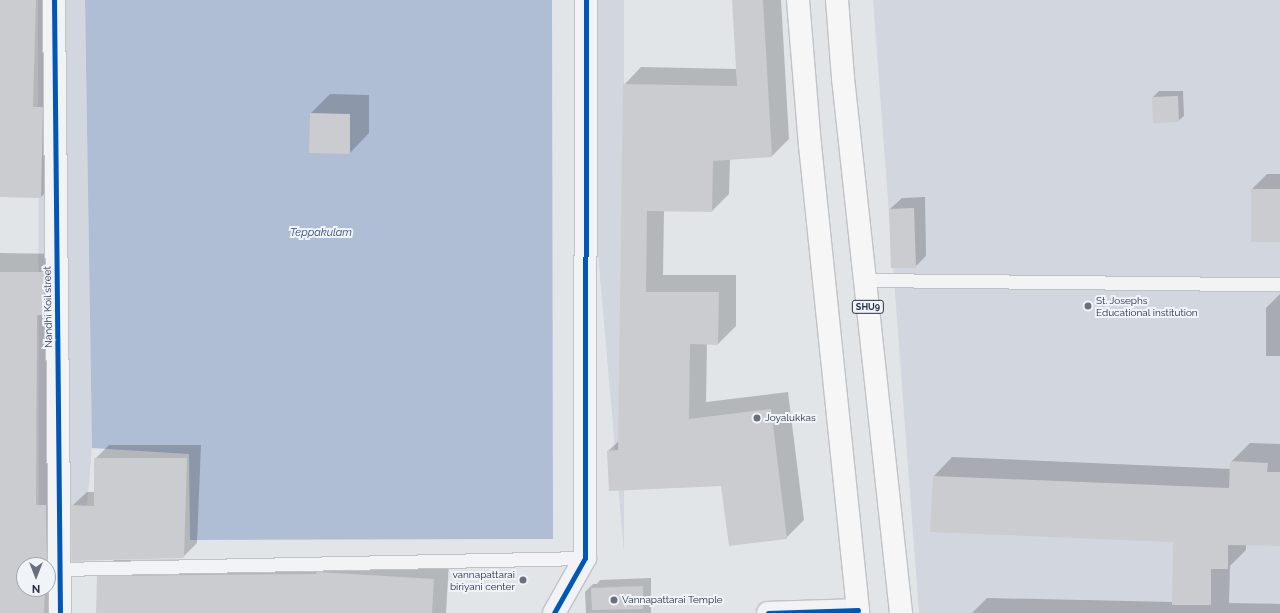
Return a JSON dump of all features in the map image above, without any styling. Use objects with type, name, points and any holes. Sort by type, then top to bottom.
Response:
[{"type":"main road","points":[[798,0],[810,145],[858,611]]},
{"type":"main road","name":"SHU9","points":[[837,0],[843,78],[901,613]]},
{"type":"street","name":"Nandhi Koil street","points":[[54,0],[60,613]]},
{"type":"street","points":[[554,613],[584,558],[586,0]]},
{"type":"street","points":[[768,613],[858,611]]},
{"type":"lane","points":[[865,280],[1280,284]]},
{"type":"lane","points":[[60,570],[584,558]]},
{"type":"shaded area","points":[[38,0],[85,0],[92,448],[82,562],[56,562],[56,557],[39,557]]},
{"type":"shaded area","points":[[576,0],[624,0],[624,553]]},
{"type":"shaded area","name":"St. Josephs Educational institution","points":[[873,0],[1280,0],[1280,613],[919,613]]},
{"type":"water","name":"Teppakulam","points":[[85,0],[552,0],[553,539],[190,540],[189,454],[92,448]]},
{"type":"building","points":[[0,0],[36,0],[33,107],[43,107],[41,198],[0,197]]},
{"type":"building","points":[[732,0],[763,0],[772,157],[713,161],[712,212],[647,211],[646,292],[719,292],[718,345],[690,344],[689,419],[771,409],[787,539],[729,546],[721,486],[609,491],[607,451],[618,450],[623,84],[737,86]]},
{"type":"building","points":[[1178,96],[1179,122],[1153,123],[1152,97]]},
{"type":"building","points":[[310,113],[350,114],[350,154],[309,153]]},
{"type":"building","points":[[1251,189],[1280,189],[1280,242],[1251,242]]},
{"type":"building","points":[[914,208],[916,268],[891,268],[889,209]]},
{"type":"building","points":[[0,272],[44,272],[44,315],[37,315],[36,505],[46,505],[47,557],[16,557],[16,597],[45,597],[44,613],[0,613]]},
{"type":"building","points":[[94,458],[187,458],[184,558],[72,561],[71,505],[94,506]]},
{"type":"building","points":[[1230,461],[1268,463],[1267,472],[1280,472],[1280,546],[1228,545],[1228,569],[1211,569],[1211,605],[1172,605],[1173,542],[930,532],[933,476],[1229,488]]},
{"type":"building","points":[[317,572],[434,579],[432,613],[96,613],[97,576],[316,574]]},
{"type":"building","name":"Vannapattarai Temple","points":[[643,586],[643,609],[592,610],[591,588]]},
{"type":"cycle path","points":[[54,0],[60,613]]},
{"type":"cycle path","points":[[554,613],[585,558],[586,0]]},
{"type":"cycle path","points":[[768,613],[858,610]]},
{"type":"place","name":"St. Josephs Educational institution","points":[[1088,306]]},
{"type":"place","name":"Joyalukkas","points":[[757,418]]},
{"type":"place","name":"vannapattarai biriyani center","points":[[523,580]]},
{"type":"place","name":"Vannapattarai Temple","points":[[614,600]]}]
